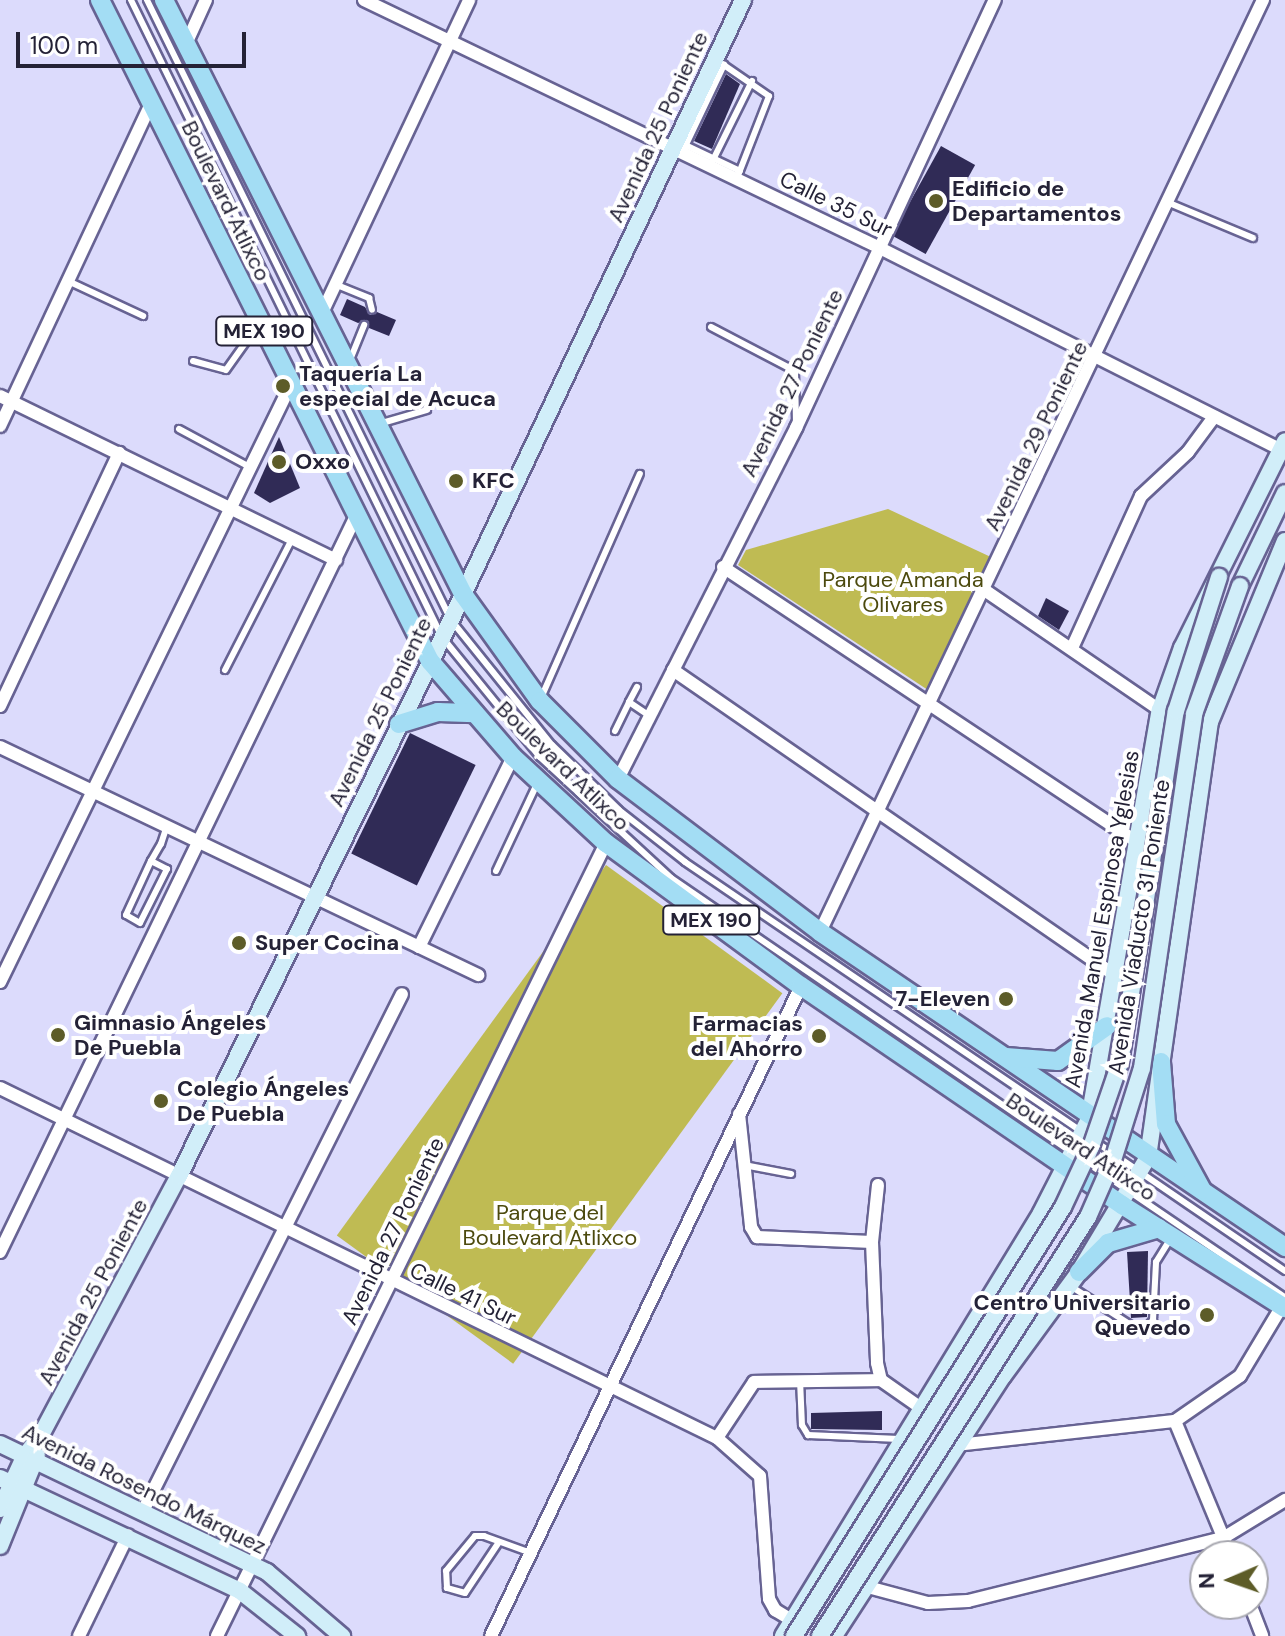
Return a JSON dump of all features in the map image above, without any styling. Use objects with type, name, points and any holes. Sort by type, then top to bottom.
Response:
[{"type":"main road","name":"Boulevard Atlixco","points":[[100,0],[355,518],[430,661],[513,757],[606,843],[801,986],[1126,1198],[1166,1232],[1284,1304]]},
{"type":"main road","name":"Boulevard Atlixco","points":[[164,0],[463,594],[540,701],[618,779],[820,932],[1003,1057],[1085,1125],[1144,1165],[1206,1195],[1285,1247]]},
{"type":"main road","name":"Avenida 25 Poniente","points":[[0,1509],[30,1460],[179,1176],[679,147],[719,62],[743,0]]},
{"type":"main road","name":"Avenida Manuel Espinosa Yglesias","points":[[783,1636],[793,1628],[1085,1125],[1107,1026],[1160,710],[1182,648],[1283,448]]},
{"type":"main road","name":"Avenida Viaducto 31 Poniente","points":[[820,1636],[1088,1217],[1113,1160],[1142,1068],[1194,714],[1240,586],[1285,493]]},
{"type":"main road","points":[[834,1636],[1003,1376],[1074,1278],[1144,1165],[1210,722],[1285,541]]},
{"type":"main road","name":"Avenida Viaducto 31 Poniente","points":[[793,1628],[1063,1207],[1091,1147],[1120,1063],[1176,711],[1219,577]]},
{"type":"main road","points":[[399,724],[438,712],[475,713]]},
{"type":"main road","points":[[1116,976],[1170,1002]]},
{"type":"main road","points":[[1003,1057],[1058,1061],[1107,1026]]},
{"type":"main road","points":[[1161,1062],[1166,1124],[1206,1195]]},
{"type":"main road","points":[[1074,1278],[1108,1243],[1166,1232]]},
{"type":"main road","points":[[958,1348],[1003,1376]]},
{"type":"main road","name":"Avenida Rosendo Márquez","points":[[0,1444],[252,1565],[342,1636]]},
{"type":"main road","name":"Avenida 25 Poniente","points":[[0,1546],[13,1484]]},
{"type":"main road","points":[[13,1484],[128,1535],[240,1591],[297,1636]]},
{"type":"street","points":[[186,44],[206,0]]},
{"type":"street","name":"Calle 35 Sur","points":[[364,0],[739,174],[1214,417],[1283,448]]},
{"type":"street","points":[[321,315],[469,0]]},
{"type":"street","name":"Avenida 27 Poniente","points":[[618,779],[796,428],[995,0]]},
{"type":"street","name":"Avenida 29 Poniente","points":[[820,932],[1097,358],[1263,0]]},
{"type":"street","points":[[0,426],[6,399],[68,281],[151,103]]},
{"type":"street","points":[[0,982],[291,384]]},
{"type":"street","points":[[6,399],[336,560]]},
{"type":"street","points":[[1072,648],[1141,496],[1188,452],[1214,417]]},
{"type":"street","points":[[0,706],[119,453]]},
{"type":"street","points":[[0,1252],[202,842],[355,518]]},
{"type":"street","points":[[723,567],[1138,843]]},
{"type":"street","points":[[983,589],[1160,710]]},
{"type":"street","points":[[673,670],[1116,976]]},
{"type":"street","points":[[0,747],[478,975]]},
{"type":"street","points":[[419,947],[513,757]]},
{"type":"street","name":"Avenida 27 Poniente","points":[[217,1636],[606,843]]},
{"type":"street","points":[[491,1636],[801,986]]},
{"type":"street","points":[[143,1511],[402,994]]},
{"type":"street","name":"Calle 41 Sur","points":[[0,1088],[611,1389],[717,1438],[760,1476],[769,1599],[793,1628]]},
{"type":"street","points":[[739,1112],[751,1227],[757,1237],[872,1242]]},
{"type":"street","points":[[878,1185],[872,1242],[881,1380]]},
{"type":"street","points":[[957,1445],[1175,1421],[1240,1376],[1284,1304]]},
{"type":"street","points":[[717,1438],[748,1385],[800,1380],[881,1380],[921,1408]]},
{"type":"street","points":[[1175,1421],[1223,1538]]},
{"type":"street","points":[[864,1586],[948,1604],[1223,1538],[1285,1500]]},
{"type":"street","points":[[79,1636],[128,1535]]},
{"type":"lane","points":[[131,0],[442,637],[540,757],[671,878],[1068,1159]]},
{"type":"lane","points":[[147,0],[451,620],[552,745],[651,837],[1085,1125]]},
{"type":"lane","points":[[719,62],[752,81],[769,96],[739,174]]},
{"type":"lane","points":[[712,162],[752,81]]},
{"type":"lane","points":[[1169,203],[1253,238]]},
{"type":"lane","points":[[68,281],[143,316]]},
{"type":"lane","points":[[335,284],[369,298],[372,310]]},
{"type":"lane","points":[[193,361],[226,370],[259,322]]},
{"type":"lane","points":[[347,367],[364,325]]},
{"type":"lane","points":[[711,327],[795,371],[796,428]]},
{"type":"lane","points":[[377,425],[404,413],[427,410]]},
{"type":"lane","points":[[179,429],[250,468]]},
{"type":"lane","points":[[540,701],[640,474]]},
{"type":"lane","points":[[225,670],[292,539]]},
{"type":"lane","points":[[615,731],[637,687]]},
{"type":"lane","points":[[629,702],[650,716]]},
{"type":"lane","points":[[496,871],[539,781]]},
{"type":"lane","points":[[151,861],[167,869],[140,923],[126,915],[167,826]]},
{"type":"lane","points":[[744,1165],[791,1174]]},
{"type":"lane","points":[[1144,1165],[1285,1271]]},
{"type":"lane","points":[[1126,1198],[1284,1304]]},
{"type":"lane","points":[[1074,1278],[1131,1325],[1148,1326],[1153,1320],[1156,1262],[1166,1232]]},
{"type":"lane","points":[[800,1380],[802,1425],[808,1435],[901,1439]]},
{"type":"lane","points":[[499,1542],[465,1593],[447,1588],[446,1571],[471,1539],[479,1535],[531,1553]]},
{"type":"green space","name":"Parque Amanda Olivares","points":[[888,509],[993,558],[931,692],[738,565],[746,550]]},
{"type":"green space","name":"Parque del Boulevard Atlixco","points":[[606,865],[782,993],[513,1364],[337,1236]]},
{"type":"building","points":[[726,74],[740,84],[712,149],[694,141]]},
{"type":"building","name":"Edificio de Departamentos","points":[[941,146],[975,165],[926,254],[892,235]]},
{"type":"building","points":[[347,299],[365,307],[370,315],[377,312],[396,320],[389,336],[369,328],[367,320],[358,323],[340,315]]},
{"type":"building","name":"Oxxo","points":[[279,437],[300,488],[270,503],[254,493]]},
{"type":"building","points":[[1046,598],[1069,611],[1059,630],[1038,616]]},
{"type":"building","points":[[410,733],[476,765],[417,885],[351,853]]},
{"type":"building","points":[[1148,1251],[1147,1317],[1131,1318],[1127,1252]]},
{"type":"building","points":[[882,1411],[882,1430],[811,1429],[811,1413]]},
{"type":"place","name":"Edificio de Departamentos","points":[[936,201]]},
{"type":"place","name":"Taquería La especial de Acuca","points":[[283,386]]},
{"type":"place","name":"Oxxo","points":[[279,462]]},
{"type":"place","name":"KFC","points":[[456,481]]},
{"type":"place","name":"Super Cocina","points":[[239,943]]},
{"type":"place","name":"7-Eleven","points":[[1006,999]]},
{"type":"place","name":"Gimnasio Ángeles De Puebla","points":[[58,1035]]},
{"type":"place","name":"Farmacias del Ahorro","points":[[819,1036]]},
{"type":"place","name":"Colegio Ángeles De Puebla","points":[[161,1101]]},
{"type":"place","name":"Centro Universitario Quevedo","points":[[1207,1315]]}]
